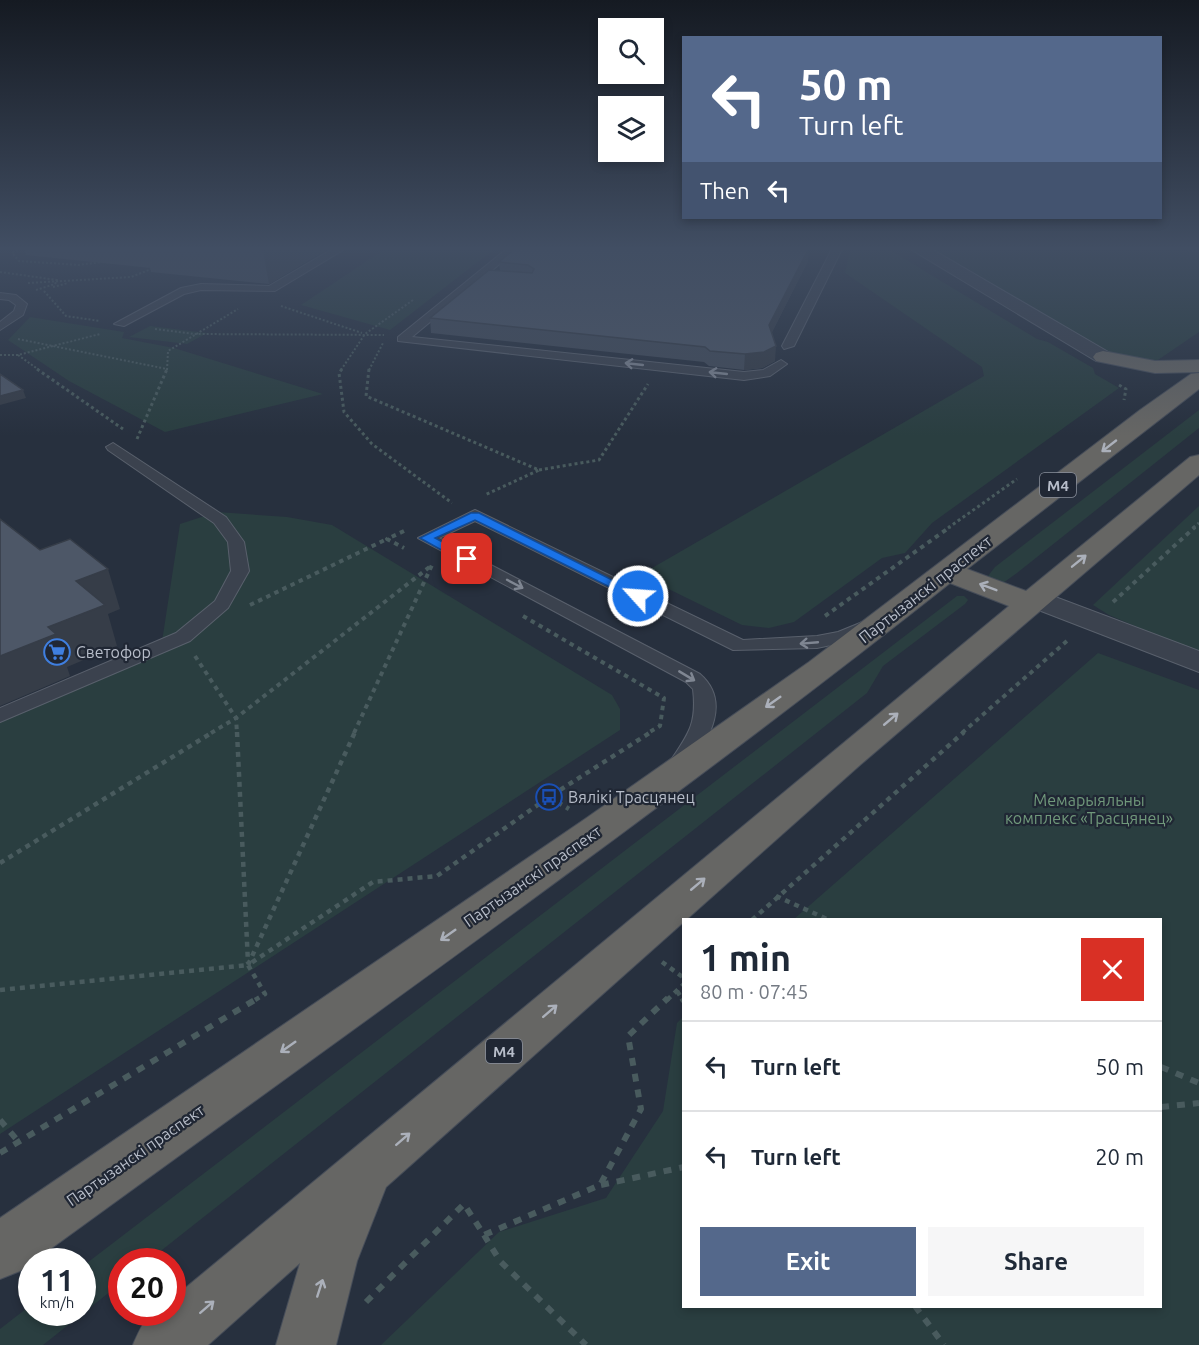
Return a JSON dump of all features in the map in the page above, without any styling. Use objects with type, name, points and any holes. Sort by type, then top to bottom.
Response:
[{"type":"highway","points":[[1103,357],[1155,367],[1199,366]]},
{"type":"highway","points":[[1103,357],[1158,391],[1155,410]]},
{"type":"highway","name":"Партызанскі праспект","points":[[0,1251],[23,1222],[590,835],[670,775],[812,675],[1155,410],[1199,379]]},
{"type":"highway","name":"М4","points":[[163,1345],[1032,601],[1199,462]]},
{"type":"highway","points":[[948,572],[1032,601]]},
{"type":"highway","points":[[306,1345],[312,1314],[337,1234],[366,1170]]},
{"type":"street","points":[[1022,310],[1103,357]]},
{"type":"street","points":[[1032,601],[1199,662]]},
{"type":"lane","points":[[0,327],[20,310]]},
{"type":"lane","points":[[120,324],[146,310]]},
{"type":"lane","points":[[439,310],[402,339],[744,376],[766,373],[781,364]]},
{"type":"lane","points":[[788,346],[806,310]]},
{"type":"lane","points":[[0,716],[183,637],[222,604],[240,571],[236,542],[220,520],[113,447]]},
{"type":"lane","points":[[670,775],[700,736],[707,713],[703,687],[693,678],[426,538],[475,516],[740,646],[817,642],[843,637],[885,620]]},
{"type":"path","points":[[61,310],[66,316],[194,334],[365,334]]},
{"type":"path","points":[[129,457],[167,369],[168,351],[235,310]]},
{"type":"path","points":[[291,310],[365,334]]},
{"type":"path","points":[[0,355],[18,355],[133,325]]},
{"type":"path","points":[[365,334],[339,373],[344,412],[372,444],[457,507]]},
{"type":"path","points":[[10,337],[50,347],[167,369]]},
{"type":"path","points":[[18,355],[128,433]]},
{"type":"path","points":[[539,471],[599,460],[659,366]]},
{"type":"path","points":[[1121,405],[1126,389]]},
{"type":"path","points":[[817,622],[1026,472]]},
{"type":"path","points":[[754,918],[776,896],[1199,523]]},
{"type":"path","points":[[247,606],[387,539]]},
{"type":"path","points":[[0,863],[236,718],[432,564],[248,965]]},
{"type":"path","points":[[0,1153],[265,994],[248,965],[236,718],[183,637]]},
{"type":"path","points":[[0,990],[248,965],[373,882],[437,876],[549,797],[660,726],[664,698]]},
{"type":"path","points":[[776,896],[825,918]]},
{"type":"path","points":[[600,1185],[641,1109],[628,1036],[682,986]]},
{"type":"path","points":[[677,991],[682,998]]},
{"type":"path","points":[[1162,1067],[1199,1083]]},
{"type":"path","points":[[1162,1107],[1199,1103]]},
{"type":"path","points":[[0,1120],[18,1141]]},
{"type":"path","points":[[484,1235],[600,1185],[682,1167]]},
{"type":"path","points":[[363,1305],[464,1204],[500,1261],[586,1345]]},
{"type":"path","points":[[916,1308],[944,1345]]},
{"type":"green space","points":[[318,310],[416,310],[390,330]]},
{"type":"green space","points":[[899,310],[989,310],[1037,339],[1048,342],[1093,368],[1095,374],[1119,388],[932,523],[905,553],[882,558],[794,622],[769,628],[742,625],[640,575],[984,376],[982,367]]},
{"type":"green space","points":[[1035,310],[1199,310],[1199,332],[1152,364],[1106,352]]},
{"type":"green space","points":[[30,317],[124,332],[122,338],[174,348],[323,394],[165,432],[69,381],[8,340]]},
{"type":"green space","points":[[150,326],[207,333],[187,344],[129,337]]},
{"type":"green space","points":[[1199,410],[1199,428],[1017,573],[1003,583],[993,582],[988,576],[995,567]]},
{"type":"green space","points":[[1199,506],[1199,650],[1187,648],[1109,615],[1093,605]]},
{"type":"green space","points":[[217,512],[287,517],[332,525],[612,695],[620,709],[620,730],[0,1134],[0,717],[161,648],[180,524]]},
{"type":"green space","points":[[957,596],[964,596],[968,600],[883,666],[867,693],[164,1248],[108,1248],[108,1293],[96,1303],[96,1256]]},
{"type":"green space","name":"Мемарыяльны комплекс «Трасцянец»","points":[[1098,653],[1199,690],[1199,1345],[381,1345],[499,1232],[606,1198],[663,1111],[677,1023],[682,1018],[682,1308],[1162,1308],[1162,918],[795,918]]},
{"type":"green space","points":[[18,1315],[18,1326],[67,1326],[43,1345],[0,1345],[0,1329]]},
{"type":"building","points":[[440,310],[777,310],[769,325],[776,346],[764,352],[745,354],[710,351],[705,347],[430,318]]},
{"type":"building","points":[[0,374],[23,390],[0,396]]},
{"type":"building","points":[[0,519],[40,550],[70,539],[108,569],[76,581],[105,605],[48,627],[56,634],[0,656]]},
{"type":"place","name":"Светофор","points":[[57,652]]},
{"type":"place","name":"Вялікі Трасцянец","points":[[549,797]]},
{"type":"route","points":[[467,559],[426,538],[475,516],[638,596]]}]
